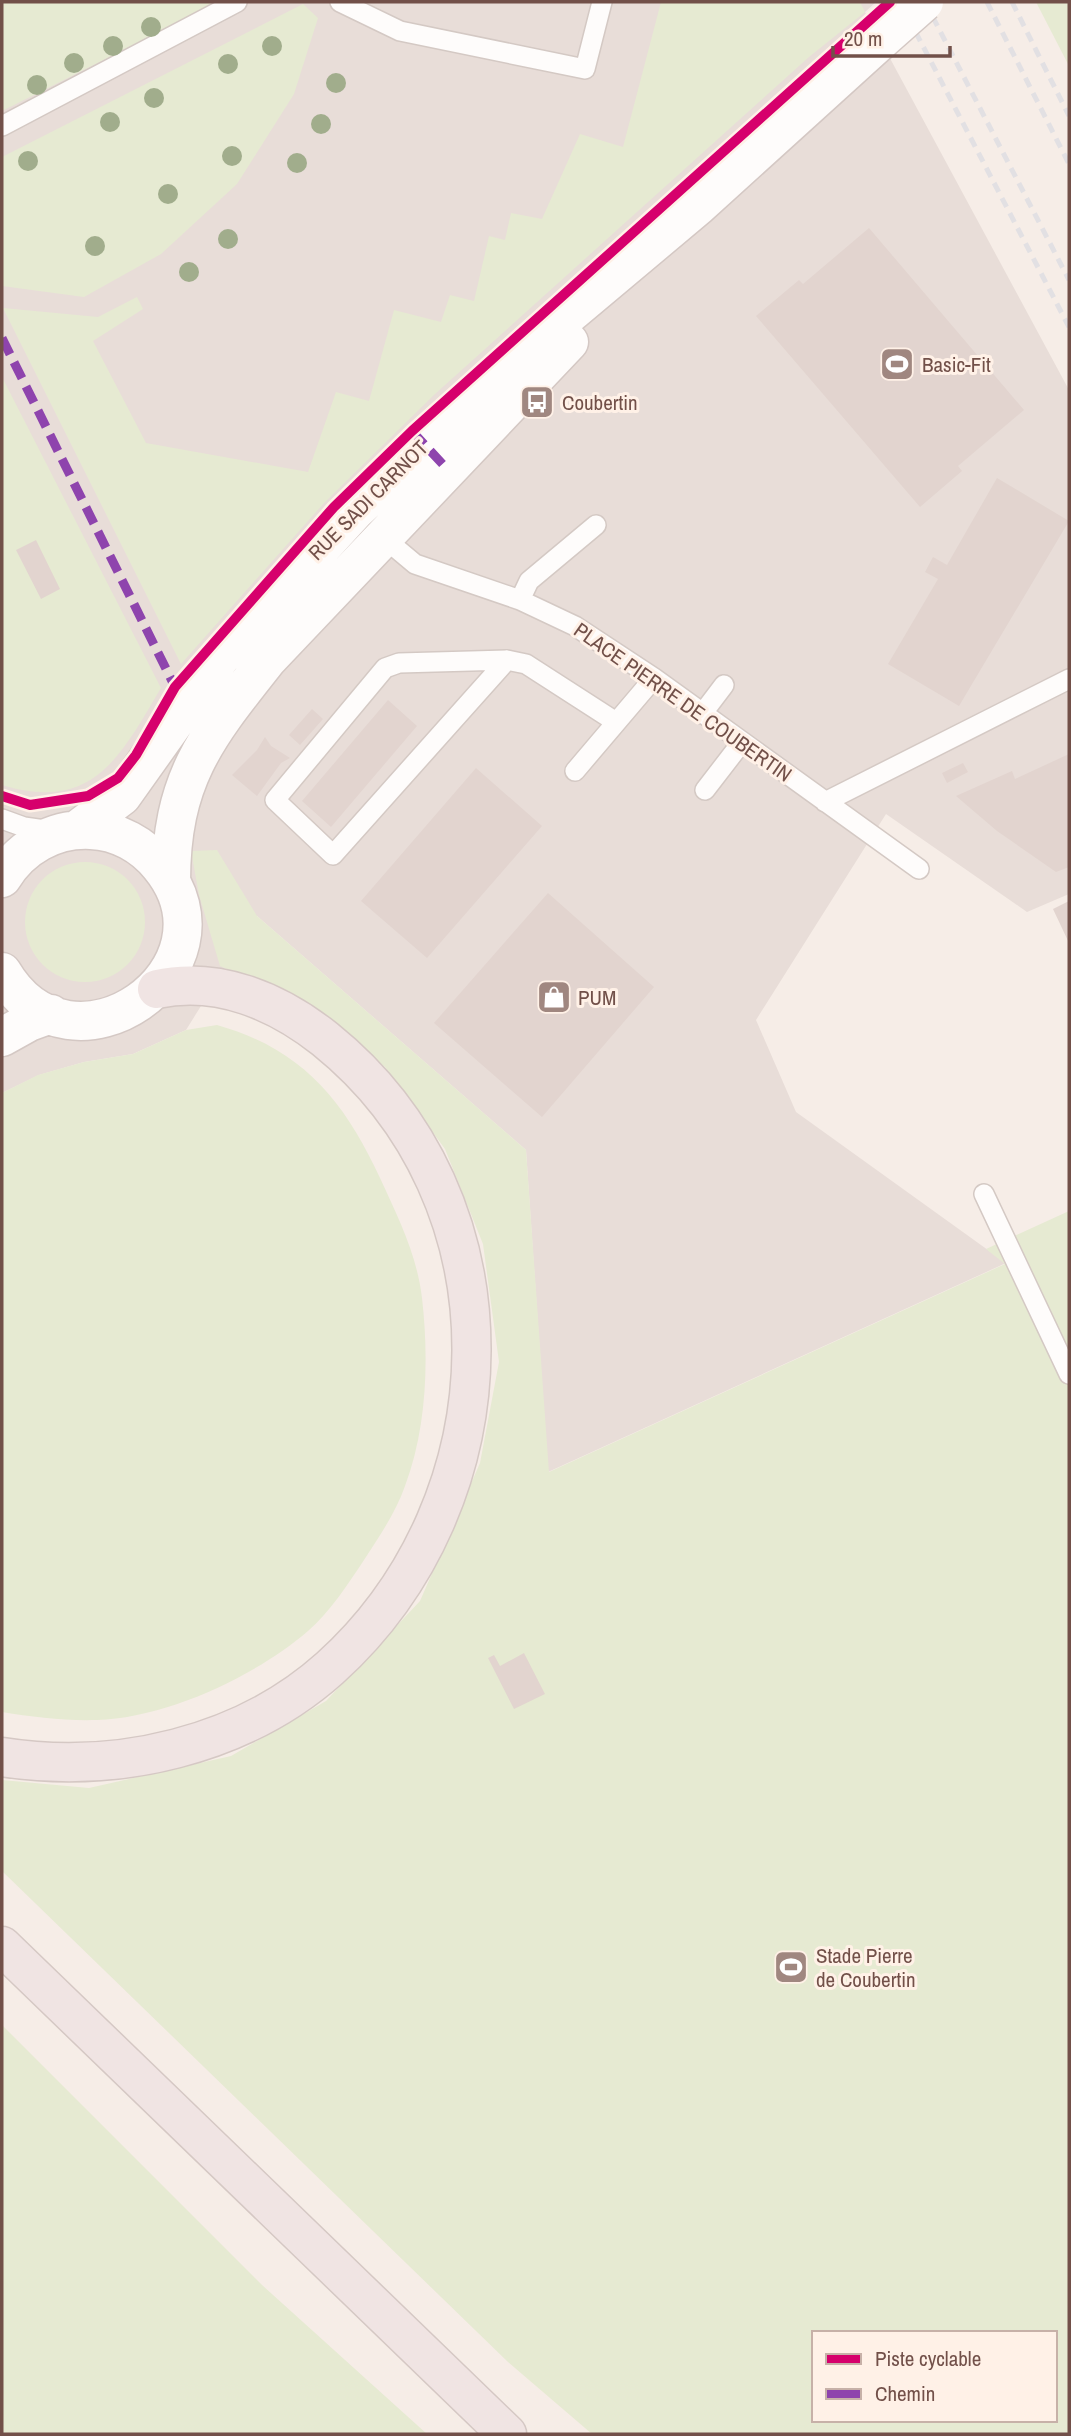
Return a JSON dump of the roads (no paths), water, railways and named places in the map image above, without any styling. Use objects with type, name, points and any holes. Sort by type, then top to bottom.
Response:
[{"type":"highway","points":[[2,1757],[74,1763],[128,1759],[166,1752],[257,1717],[308,1686],[352,1645],[415,1561],[438,1518],[464,1432],[472,1344],[463,1258],[438,1187],[400,1119],[338,1050],[299,1019],[279,1008],[238,992],[211,987],[181,985],[157,989]]},
{"type":"highway","points":[[2,1946],[507,2434]]},
{"type":"main road","name":"RUE SADI CARNOT","points":[[2,878],[27,849],[70,831],[122,796],[220,658],[355,511],[520,356],[698,206],[924,2]]},
{"type":"main road","name":"RUE SADI CARNOT","points":[[170,882],[178,803],[199,754],[227,711],[267,660],[698,206]]},
{"type":"main road","points":[[2,972],[20,996],[51,1014],[89,1021],[114,1016],[137,1005],[157,989],[172,965],[180,937],[180,909],[170,882],[154,859],[132,842],[105,832],[70,831]]},
{"type":"main road","points":[[2,1037],[29,1021],[51,1014]]},
{"type":"lane","points":[[2,126],[237,2]]},
{"type":"lane","points":[[340,2],[400,31],[585,69],[602,2]]},
{"type":"lane","name":"PLACE PIERRE DE COUBERTIN","points":[[355,511],[415,564],[520,600],[575,626],[654,678],[919,869]]},
{"type":"lane","points":[[520,600],[529,581],[596,525]]},
{"type":"lane","points":[[507,660],[333,855],[275,800],[385,668],[399,663],[507,660],[526,664],[616,722]]},
{"type":"lane","points":[[575,771],[654,678]]},
{"type":"lane","points":[[825,802],[1069,679]]},
{"type":"lane","points":[[702,713],[724,685]]},
{"type":"lane","points":[[705,790],[742,742]]},
{"type":"lane","points":[[2,819],[24,827],[70,831]]},
{"type":"lane","points":[[984,1194],[1069,1374]]},
{"type":"railway","points":[[900,2],[1069,327]]},
{"type":"railway","points":[[925,2],[1069,280]]},
{"type":"railway","points":[[987,2],[1069,164]]},
{"type":"railway","points":[[1012,2],[1069,116]]},
{"type":"place","name":"Basic-Fit","points":[[897,364]]},
{"type":"place","name":"Coubertin","points":[[537,402]]},
{"type":"place","name":"PUM","points":[[554,997]]},
{"type":"place","name":"Stade Pierre de Coubertin","points":[[791,1967]]}]
